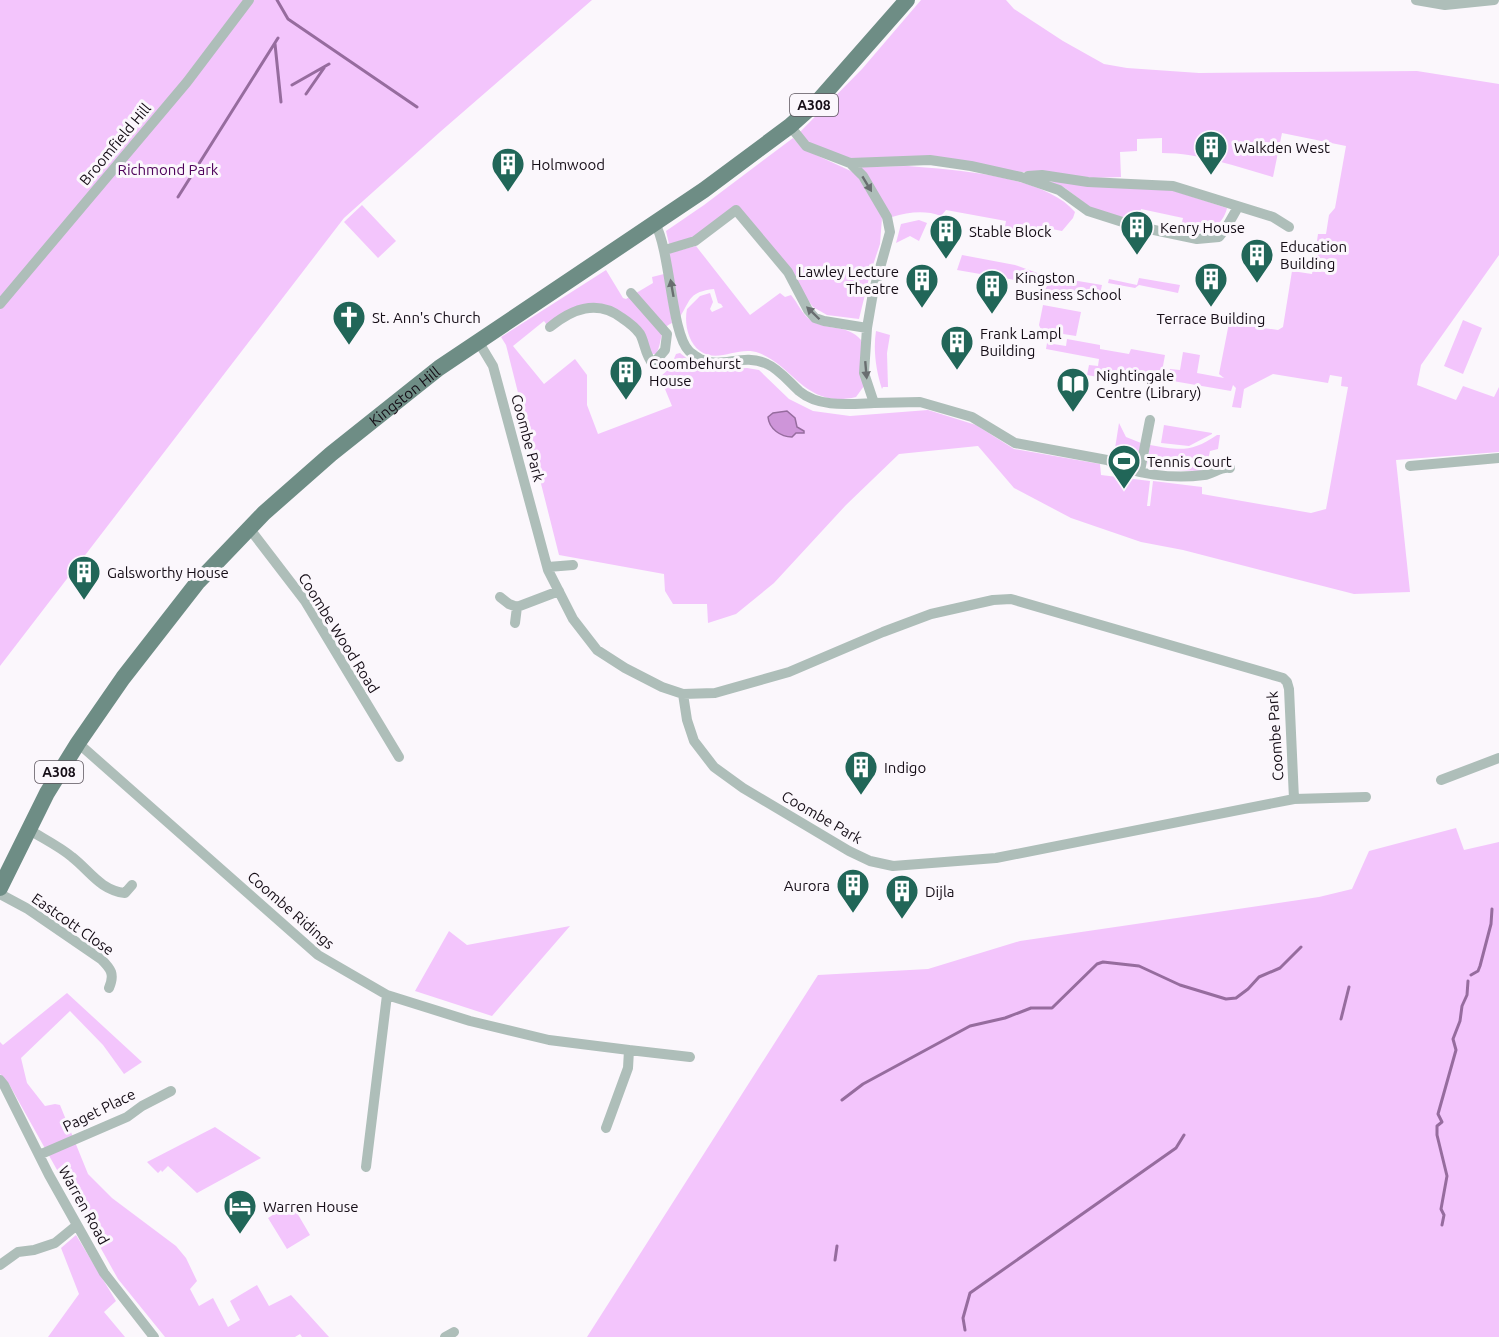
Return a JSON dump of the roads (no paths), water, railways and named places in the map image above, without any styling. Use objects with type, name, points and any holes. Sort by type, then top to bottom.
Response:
[{"type":"main road","name":"Kingston Hill","points":[[0,888],[28,829],[78,743],[178,605],[249,528],[300,480],[369,422],[439,368],[723,177],[790,126],[819,100],[907,0]]},
{"type":"street","name":"Broomfield Hill","points":[[0,304],[187,82],[249,0]]},
{"type":"street","points":[[1416,0],[1445,5],[1494,0]]},
{"type":"street","points":[[790,126],[806,146],[850,163],[930,160],[971,166],[1021,177],[1059,190],[1088,211],[1135,226],[1197,239],[1219,237],[1238,207]]},
{"type":"street","points":[[850,163],[863,176],[887,217],[890,232],[873,293],[867,328],[864,373],[874,403]]},
{"type":"street","points":[[1021,177],[1042,176],[1088,182],[1173,186],[1273,217],[1289,226]]},
{"type":"street","points":[[665,250],[695,241],[736,210],[788,272],[808,310],[816,318],[867,328]]},
{"type":"street","points":[[656,223],[665,250],[679,327],[688,350],[709,362],[754,359],[770,365],[801,393],[819,402],[920,402],[972,417],[1015,443],[1107,460],[1117,466],[1140,471],[1161,475],[1206,476],[1225,467],[1230,468]]},
{"type":"street","points":[[550,327],[562,317],[577,310],[593,307],[607,308],[632,324],[640,334],[648,358],[653,364],[665,350],[666,332],[631,293]]},
{"type":"street","points":[[666,332],[679,327]]},
{"type":"street","name":"Coombe Park","points":[[478,341],[493,366],[548,567],[573,619],[597,651],[625,668],[662,687],[682,694],[715,693],[789,672],[931,614],[983,602],[1011,599],[1283,678],[1287,682],[1288,689],[1294,799],[996,858],[893,866],[870,861],[849,851],[743,788],[714,767],[694,741],[682,694]]},
{"type":"street","points":[[1140,471],[1150,420]]},
{"type":"street","points":[[1410,466],[1499,458]]},
{"type":"street","name":"Coombe Wood Road","points":[[249,528],[304,601],[399,757]]},
{"type":"street","points":[[548,567],[573,565]]},
{"type":"street","points":[[500,597],[517,607],[559,591]]},
{"type":"street","points":[[515,623],[517,607]]},
{"type":"street","name":"Coombe Ridings","points":[[78,743],[318,955],[387,995],[470,1021],[538,1037],[690,1057]]},
{"type":"street","points":[[1441,780],[1499,758]]},
{"type":"street","points":[[1294,799],[1366,797]]},
{"type":"street","points":[[28,829],[72,856],[97,882],[113,892],[125,893],[132,885]]},
{"type":"street","name":"Eastcott Close","points":[[0,894],[28,909],[101,959],[111,969],[113,978],[110,988]]},
{"type":"street","points":[[366,1167],[387,995]]},
{"type":"street","points":[[606,1128],[628,1068],[629,1050]]},
{"type":"street","name":"Warren Road","points":[[0,1080],[76,1225],[105,1273],[154,1337]]},
{"type":"street","name":"Paget Place","points":[[39,1155],[127,1116],[171,1091]]},
{"type":"street","points":[[0,1265],[18,1252],[34,1250],[54,1243],[76,1225]]},
{"type":"waterway","points":[[277,0],[288,19],[417,107]]},
{"type":"waterway","points":[[178,197],[278,38]]},
{"type":"waterway","points":[[275,44],[281,102]]},
{"type":"waterway","points":[[292,85],[329,64]]},
{"type":"waterway","points":[[306,94],[324,68]]},
{"type":"waterway","points":[[1471,975],[1478,971],[1480,966],[1491,924],[1492,909]]},
{"type":"waterway","points":[[842,1100],[863,1084],[970,1026],[1005,1018],[1031,1008],[1052,1008],[1097,964],[1103,962],[1139,966],[1180,985],[1226,999],[1236,998],[1259,977],[1280,968],[1301,947]]},
{"type":"waterway","points":[[1442,1225],[1444,1215],[1441,1209],[1447,1176],[1437,1135],[1437,1126],[1442,1122],[1438,1114],[1456,1050],[1453,1039],[1467,995],[1468,981]]},
{"type":"waterway","points":[[1341,1019],[1349,987]]},
{"type":"waterway","points":[[965,1330],[963,1318],[970,1293],[1176,1148],[1184,1135]]},
{"type":"waterway","points":[[835,1260],[837,1246]]},
{"type":"place","name":"Walkden West","points":[[1211,176]]},
{"type":"place","name":"Holmwood","points":[[508,193]]},
{"type":"place","name":"Kenry House","points":[[1137,256]]},
{"type":"place","name":"Stable Block","points":[[946,260]]},
{"type":"place","name":"Education Building","points":[[1257,284]]},
{"type":"place","name":"Terrace Building","points":[[1211,308]]},
{"type":"place","name":"Lawley Lecture Theatre","points":[[922,309]]},
{"type":"place","name":"Kingston Business School","points":[[992,315]]},
{"type":"place","name":"St. Ann's Church","points":[[349,346]]},
{"type":"place","name":"Frank Lampl Building","points":[[957,371]]},
{"type":"place","name":"Coombehurst House","points":[[626,401]]},
{"type":"place","name":"Nightingale Centre (Library)","points":[[1073,413]]},
{"type":"place","name":"Tennis Court","points":[[1124,490]]},
{"type":"place","name":"Galsworthy House","points":[[84,601]]},
{"type":"place","name":"Indigo","points":[[861,796]]},
{"type":"place","name":"Aurora","points":[[853,914]]},
{"type":"place","name":"Dijla","points":[[902,920]]},
{"type":"place","name":"Warren House","points":[[240,1235]]},
{"type":"park label","name":"Richmond Park","points":[[168,169]]}]
